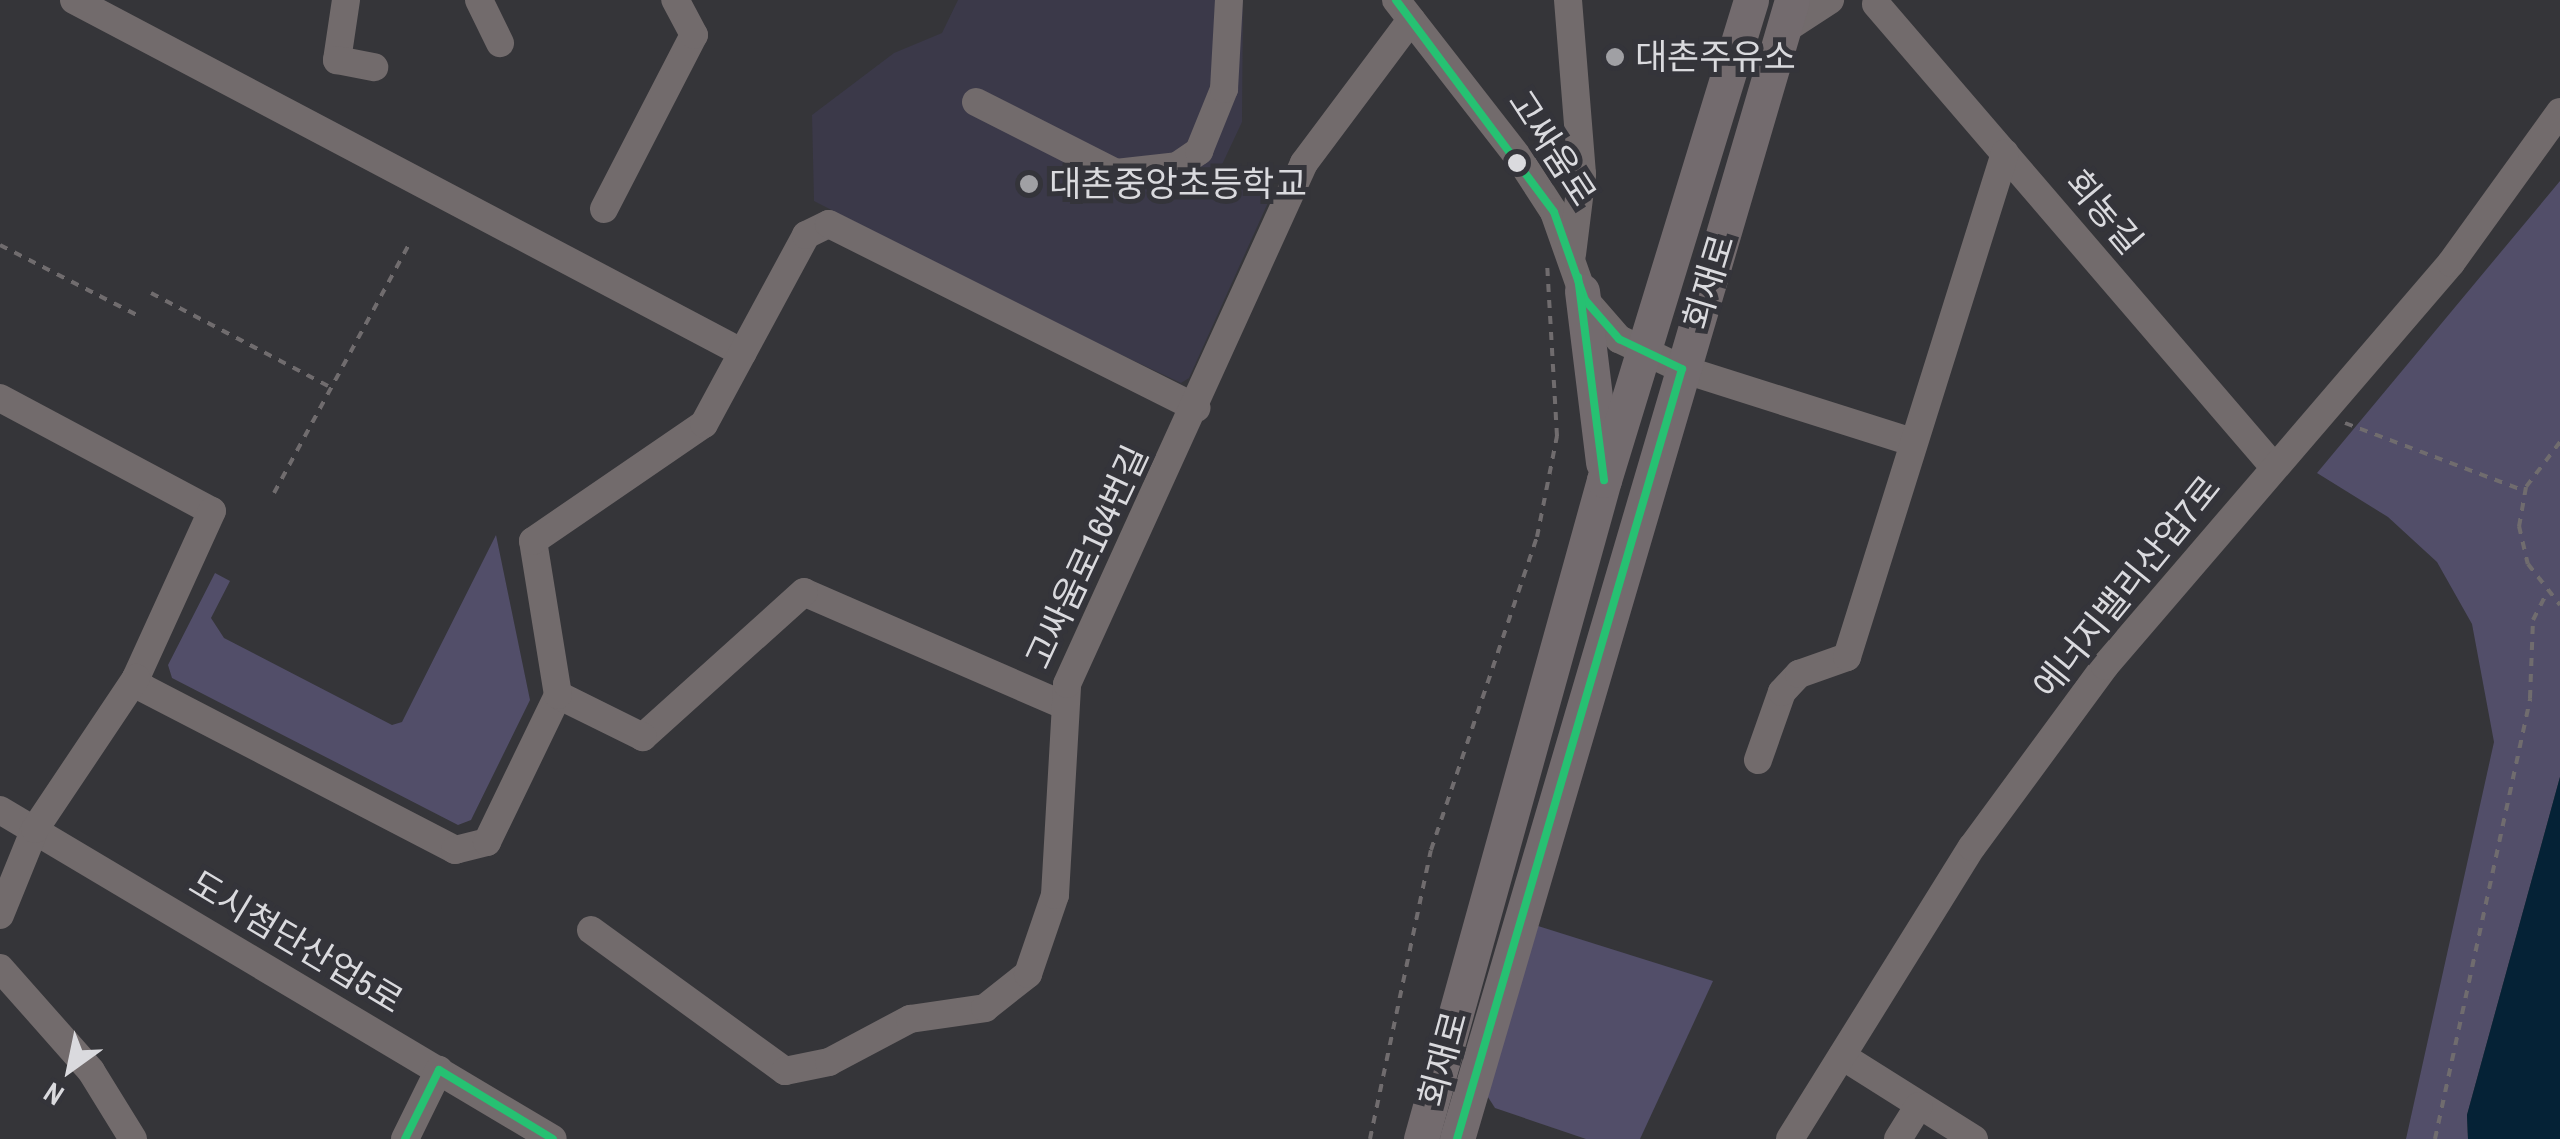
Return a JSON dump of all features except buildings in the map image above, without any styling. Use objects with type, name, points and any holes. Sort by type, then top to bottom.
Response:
[{"type":"main road","name":"회재로","points":[[1421,1139],[1604,480],[1751,0]]},
{"type":"main road","name":"회재로","points":[[1457,1139],[1788,15]]},
{"type":"main road","points":[[1582,291],[1604,480]]},
{"type":"street","points":[[74,0],[743,354]]},
{"type":"street","points":[[346,0],[337,60],[374,67]]},
{"type":"street","points":[[479,0],[500,43]]},
{"type":"street","points":[[604,208],[694,35],[675,0]]},
{"type":"street","points":[[976,102],[1116,173],[1177,166],[1199,151],[1224,89],[1228,0]]},
{"type":"street","points":[[1568,0],[1582,174],[1572,255]]},
{"type":"street","points":[[1788,15],[1830,0]]},
{"type":"street","name":"회농길","points":[[1872,1],[2274,468]]},
{"type":"street","name":"고싸움로","points":[[1403,10],[1554,212],[1582,291],[1619,339],[1682,369],[1912,442]]},
{"type":"street","name":"고싸움로164번길","points":[[591,930],[785,1071],[829,1062],[910,1019],[985,1008],[1028,974],[1047,936],[1059,856],[1061,704],[1304,163],[1403,10]]},
{"type":"street","name":"에너지밸리산업7로","points":[[1790,1139],[1972,847],[2106,666],[2468,242],[2560,112]]},
{"type":"street","points":[[1758,760],[1782,692],[1799,674],[1847,657],[2005,153]]},
{"type":"street","points":[[136,678],[455,850],[487,842],[558,695],[533,541],[704,424],[806,235],[829,224],[1197,408]]},
{"type":"street","points":[[0,398],[212,511],[136,678],[35,829],[0,915]]},
{"type":"street","points":[[558,695],[643,737],[804,592],[819,590],[1061,704]]},
{"type":"street","name":"도시첨단산업5로","points":[[0,810],[553,1139]]},
{"type":"street","points":[[0,968],[91,1071],[133,1139]]},
{"type":"street","points":[[1842,1056],[1974,1139]]},
{"type":"street","points":[[405,1139],[439,1070]]},
{"type":"street","points":[[1898,1139],[1919,1106]]},
{"type":"path","points":[[1370,1139],[1431,850],[1536,537],[1554,453],[1545,278],[1554,212]]},
{"type":"path","points":[[274,493],[411,242]]},
{"type":"path","points":[[0,246],[137,315]]},
{"type":"path","points":[[150,292],[329,386]]},
{"type":"path","points":[[2322,414],[2525,491]]},
{"type":"path","points":[[2560,442],[2525,491],[2522,545],[2547,594],[2560,605]]},
{"type":"path","points":[[2434,1139],[2530,698],[2533,620],[2547,594]]},
{"type":"shaded area","name":"대촌중앙초등학교","points":[[958,0],[1243,0],[1242,122],[1219,171],[1271,196],[1189,378],[1181,383],[1026,310],[814,201],[812,115],[894,53],[942,33]]},
{"type":"shaded area","points":[[2560,181],[2560,777],[2467,1115],[2468,1139],[2406,1139],[2494,742],[2472,624],[2437,562],[2388,517],[2317,473]]},
{"type":"shaded area","points":[[496,535],[530,700],[471,820],[458,825],[172,678],[168,665],[215,573],[230,581],[211,618],[224,638],[392,725],[402,722]]},
{"type":"shaded area","points":[[1538,926],[1713,981],[1640,1139],[1586,1139],[1495,1108],[1486,1094]]},
{"type":"water","points":[[2560,777],[2560,1139],[2468,1139],[2467,1115]]},
{"type":"transit line","points":[[1396,0],[1554,212],[1585,300],[1619,339],[1682,369],[1457,1139]]},
{"type":"transit line","points":[[1578,277],[1604,480]]},
{"type":"transit line","points":[[439,1070],[553,1139]]},
{"type":"transit line","points":[[405,1139],[439,1070]]},
{"type":"place","name":"대촌주유소","points":[[1615,57]]},
{"type":"place","name":"대촌중앙초등학교","points":[[1029,184]]}]
